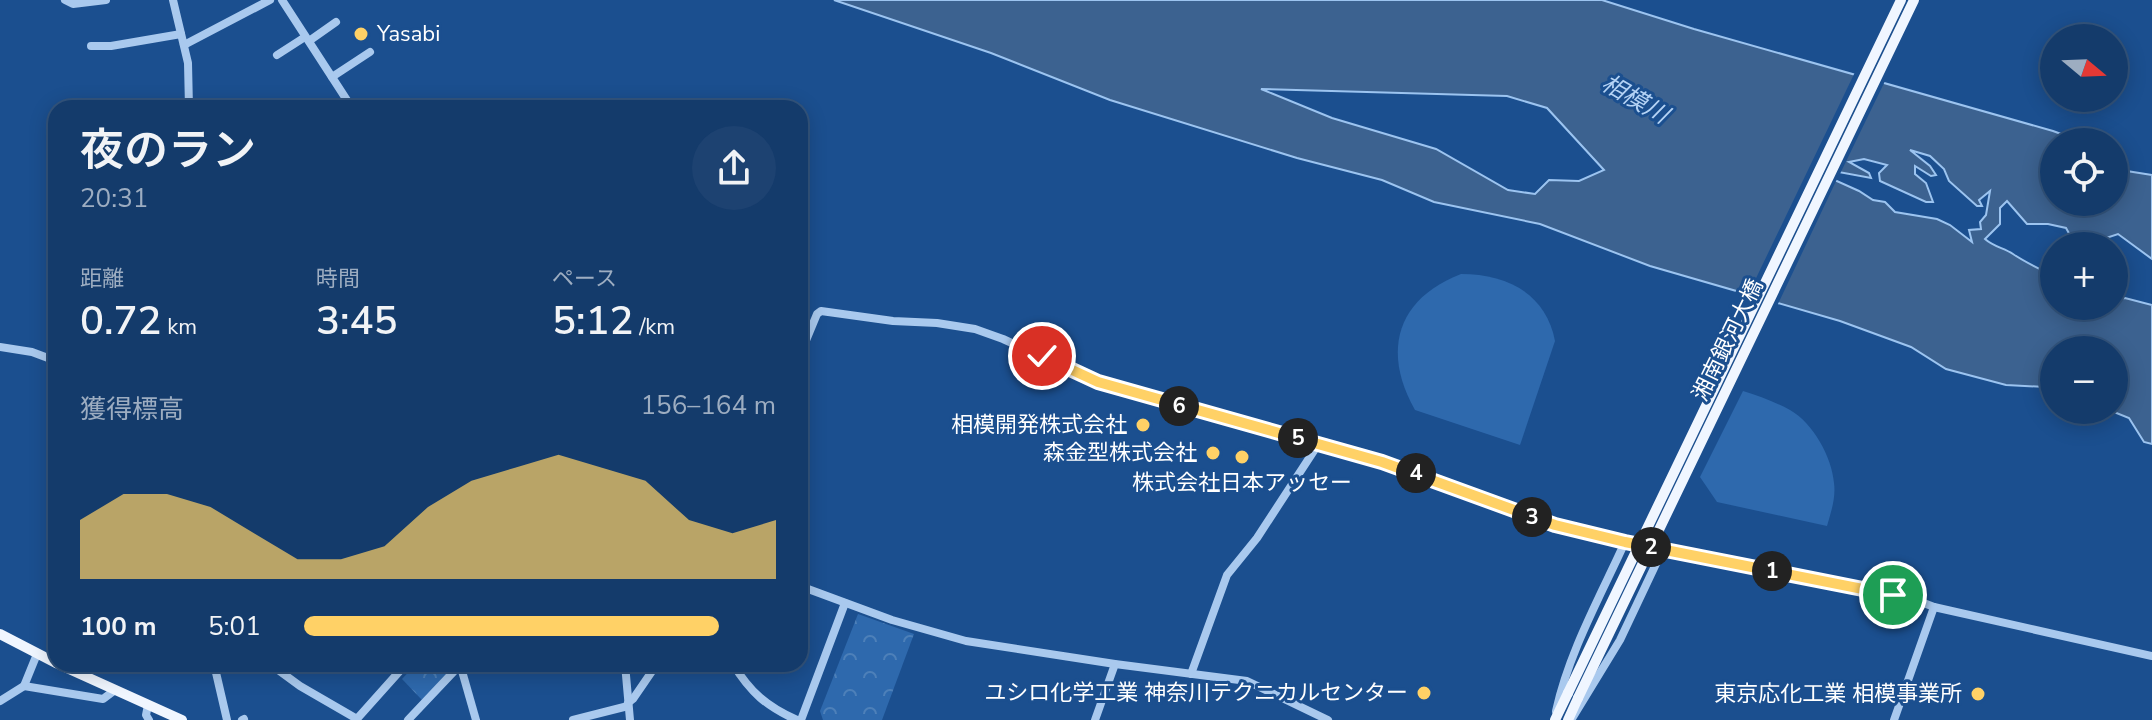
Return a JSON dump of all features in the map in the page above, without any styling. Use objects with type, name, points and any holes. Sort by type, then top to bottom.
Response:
[{"type":"main road","name":"湘南銀河大橋","points":[[1573,696],[1901,0]]},
{"type":"main road","name":"湘南銀河大橋","points":[[1573,696],[1914,0]]},
{"type":"main road","points":[[0,634],[48,659]]},
{"type":"main road","points":[[76,672],[182,720]]},
{"type":"main road","points":[[1555,720],[1573,696]]},
{"type":"main road","points":[[1569,720],[1573,696]]},
{"type":"street","points":[[65,0],[73,4],[106,0]]},
{"type":"street","points":[[173,0],[188,63],[189,100]]},
{"type":"street","points":[[184,45],[270,0]]},
{"type":"street","points":[[282,0],[347,100]]},
{"type":"street","points":[[277,55],[336,22]]},
{"type":"street","points":[[91,46],[111,46],[181,34]]},
{"type":"street","points":[[332,77],[370,52]]},
{"type":"street","points":[[808,336],[821,311],[893,321],[957,325],[1003,339],[1098,382],[1319,443],[1451,485],[1555,525],[1904,598],[2152,656]]},
{"type":"street","points":[[0,347],[48,357]]},
{"type":"street","points":[[1191,674],[1227,575],[1257,538],[1319,443]]},
{"type":"street","points":[[1555,720],[1561,689],[1579,642],[1625,542]]},
{"type":"street","points":[[1569,720],[1620,640],[1663,549]]},
{"type":"street","points":[[808,589],[927,632],[966,641],[1247,681],[1328,720]]},
{"type":"street","points":[[738,672],[762,701],[799,720],[845,603]]},
{"type":"street","points":[[1894,720],[1934,607]]},
{"type":"street","points":[[0,701],[24,686],[37,654]]},
{"type":"street","points":[[1095,720],[1115,664]]},
{"type":"street","points":[[216,672],[227,720]]},
{"type":"street","points":[[281,672],[356,720],[399,672]]},
{"type":"street","points":[[408,720],[453,672]]},
{"type":"street","points":[[462,672],[476,720]]},
{"type":"street","points":[[626,672],[630,720]]},
{"type":"street","points":[[573,720],[628,704],[652,672]]},
{"type":"street","points":[[24,686],[103,699],[115,690]]},
{"type":"street","points":[[148,705],[146,715],[149,720]]},
{"type":"green space","points":[[1461,274],[1493,278],[1522,290],[1543,310],[1550,324],[1555,341],[1520,445],[1415,410],[1405,389],[1398,348],[1401,330],[1409,313],[1439,285]]},
{"type":"green space","points":[[1743,391],[1790,410],[1814,432],[1830,462],[1834,483],[1834,500],[1827,526],[1717,502],[1700,477]]},
{"type":"green space","points":[[858,614],[914,634],[882,720],[823,720],[820,711]]},
{"type":"green space","points":[[409,672],[448,672],[422,700],[402,679]]},
{"type":"water","name":"相模川","points":[[834,0],[1602,0],[2042,128],[2040,128],[2040,216],[2128,216],[2128,171],[2152,175],[2152,259],[2128,241],[2128,232],[2068,232],[2066,228],[2048,224],[2027,224],[2007,201],[2000,208],[2000,224],[1985,239],[2040,269],[2040,320],[2128,320],[2128,299],[2152,305],[2152,444],[2144,442],[2128,418],[2128,336],[2040,336],[2040,387],[2006,385],[1946,369],[1911,347],[1840,321],[1650,266],[1540,224],[1434,202],[1382,180],[1297,158],[1110,100],[991,53]],"holes":[[[1261,89],[1507,96],[1547,108],[1604,170],[1579,181],[1549,180],[1535,194],[1508,190],[1436,149],[1332,118]],[[1910,150],[1930,156],[1944,169],[1949,181],[1977,206],[1982,206],[1979,200],[1990,191],[1986,215],[1980,222],[1981,229],[1969,230],[1972,242],[1937,219],[1895,212],[1885,202],[1873,200],[1821,174],[1828,170],[1871,178],[1869,173],[1849,162],[1864,159],[1887,165],[1879,173],[1880,181],[1926,202],[1933,202],[1926,183],[1915,174],[1915,166],[1931,176],[1936,175]]]},
{"type":"pier","points":[[1856,70],[1886,79],[1839,176],[1832,175],[1838,177],[1777,306],[1747,297]]},
{"type":"place","name":"Yasabi","points":[[361,34]]},
{"type":"place","name":"相模開発株式会社","points":[[1143,425]]},
{"type":"place","name":"森金型株式会社","points":[[1213,453]]},
{"type":"place","name":"株式会社日本アッセー","points":[[1242,457]]},
{"type":"place","name":"ユシロ化学工業 神奈川テクニカルセンター","points":[[1424,693]]},
{"type":"place","name":"東京応化工業 相模事業所","points":[[1978,694]]},
{"type":"route","points":[[1042,356],[1098,382],[1382,462],[1555,525],[1625,542],[1893,595]]}]
